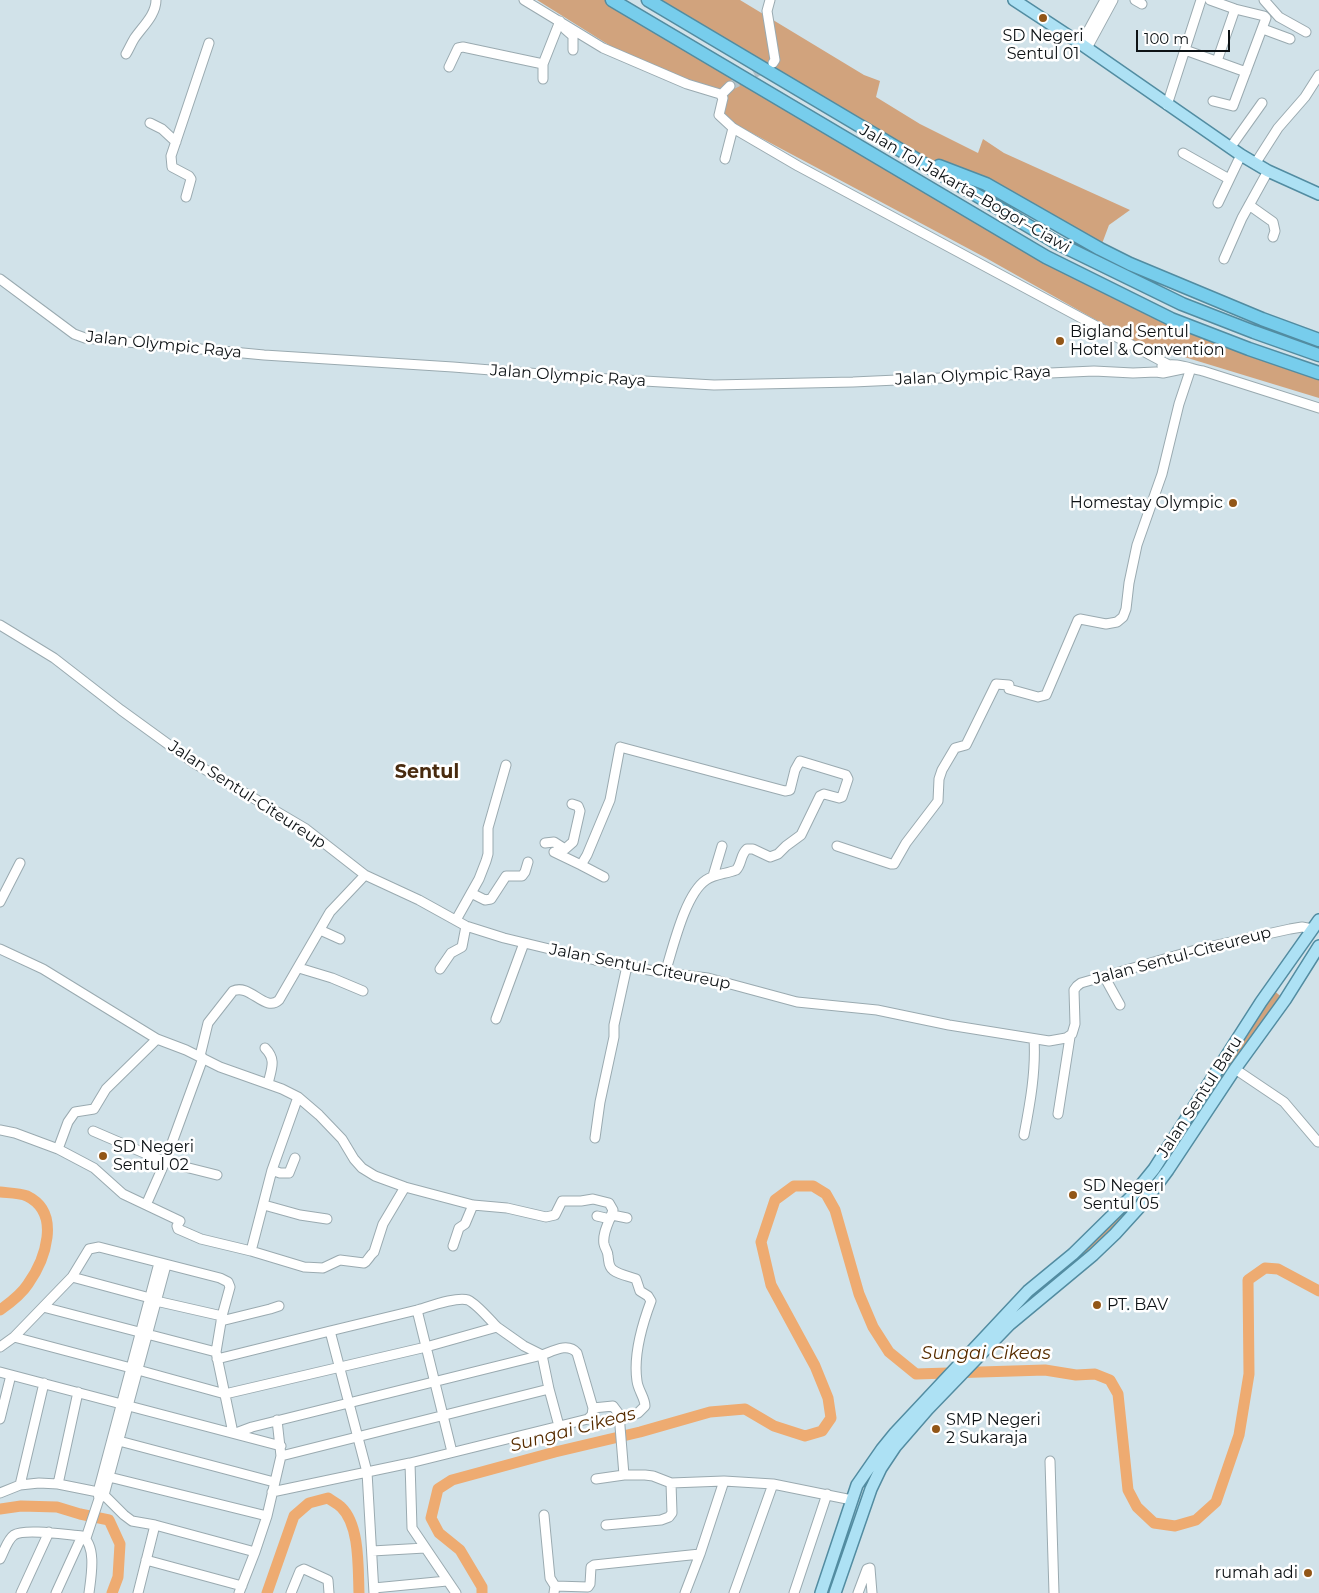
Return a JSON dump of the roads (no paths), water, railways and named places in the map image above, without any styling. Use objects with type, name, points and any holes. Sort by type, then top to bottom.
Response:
[{"type":"highway","name":"Jalan Tol Jakarta–Bogor–Ciawi","points":[[612,0],[1046,257],[1170,319],[1319,373]]},
{"type":"highway","name":"Jalan Tol Jakarta–Bogor–Ciawi","points":[[648,0],[1057,243],[1182,304],[1319,355]]},
{"type":"highway","points":[[904,152],[986,184],[1130,264],[1262,319],[1319,340]]},
{"type":"highway","points":[[1262,319],[1319,332]]},
{"type":"main road","points":[[1014,0],[1255,164],[1319,194]]},
{"type":"main road","name":"Jalan Sentul Baru","points":[[821,1593],[857,1485],[882,1449],[926,1407],[1001,1328],[1028,1291],[1073,1254],[1132,1196],[1154,1168],[1261,1002],[1316,925]]},
{"type":"main road","name":"Jalan Sentul Baru","points":[[1001,1328],[1010,1324],[1093,1255],[1145,1201],[1168,1170],[1235,1069],[1285,1000],[1319,946]]},
{"type":"main road","points":[[1271,988],[1285,1000]]},
{"type":"main road","points":[[1261,1002],[1275,1014]]},
{"type":"main road","name":"Jalan Sentul Baru","points":[[835,1593],[876,1477],[895,1447],[926,1407]]},
{"type":"street","points":[[126,54],[134,38],[148,22],[156,5],[156,0]]},
{"type":"street","points":[[524,0],[572,34],[574,39],[573,50]]},
{"type":"street","points":[[770,0],[767,11],[774,63]]},
{"type":"street","points":[[1084,46],[1105,0]]},
{"type":"street","points":[[1084,46],[1113,0]]},
{"type":"street","points":[[1167,105],[1201,0]]},
{"type":"street","points":[[1210,0],[1266,18],[1233,106],[1230,107],[1213,101]]},
{"type":"street","points":[[1264,0],[1279,17],[1306,32]]},
{"type":"street","points":[[1217,61],[1235,8]]},
{"type":"street","points":[[543,80],[543,64],[559,24]]},
{"type":"street","points":[[559,24],[604,48],[687,84],[721,95]]},
{"type":"street","points":[[1263,29],[1290,39]]},
{"type":"street","points":[[186,197],[191,179],[189,176],[174,169],[171,165],[172,156],[209,43]]},
{"type":"street","points":[[449,67],[458,48],[463,47],[543,64]]},
{"type":"street","points":[[1185,50],[1246,72]]},
{"type":"street","points":[[1255,164],[1278,128],[1305,97],[1319,75]]},
{"type":"street","points":[[721,95],[730,86]]},
{"type":"street","points":[[721,95],[723,98],[719,115],[733,128],[725,159]]},
{"type":"street","points":[[1230,148],[1262,103]]},
{"type":"street","points":[[150,123],[164,130],[176,142]]},
{"type":"street","name":"Jalan Olympic Raya","points":[[733,128],[806,170],[1167,364],[1180,364],[1189,368],[1203,370],[1319,408]]},
{"type":"street","points":[[1184,153],[1229,179]]},
{"type":"street","points":[[1218,203],[1241,155]]},
{"type":"street","points":[[1224,260],[1238,226],[1268,171]]},
{"type":"street","points":[[1249,205],[1273,222],[1273,237]]},
{"type":"street","name":"Jalan Olympic Raya","points":[[0,279],[74,334],[85,338],[264,355],[714,385],[853,382],[1094,371],[1163,373],[1189,368]]},
{"type":"street","points":[[1156,372],[1167,364]]},
{"type":"street","points":[[836,846],[894,864],[906,843],[938,801],[939,779],[942,770],[956,748],[966,745],[996,684],[1009,685],[1010,689],[1038,697],[1046,695],[1078,620],[1111,623],[1117,622],[1123,617],[1137,545],[1162,474],[1189,368]]},
{"type":"street","name":"Jalan Sentul-Citeureup","points":[[0,625],[54,658],[120,710],[194,763],[306,829],[365,875],[466,926],[524,943],[595,960],[665,973],[708,978],[797,1002],[877,1010],[1049,1041],[1070,1037],[1074,1030],[1074,990],[1081,983],[1199,949],[1290,928],[1316,925]]},
{"type":"street","points":[[581,865],[610,800],[620,747],[785,792],[790,790],[795,770],[800,761],[846,775],[848,778],[844,795],[839,798],[824,794],[821,796],[816,802],[801,836],[775,856],[770,857],[749,848],[744,853],[736,870],[713,876],[701,884],[686,908],[665,973]]},
{"type":"street","points":[[456,920],[479,879],[486,861],[488,854],[488,828],[506,765]]},
{"type":"street","points":[[572,804],[580,808],[573,842],[565,849],[555,853],[604,877]]},
{"type":"street","points":[[545,843],[554,842],[565,849]]},
{"type":"street","points":[[713,876],[722,846]]},
{"type":"street","points":[[471,893],[485,900],[491,899],[504,878],[509,875],[522,876],[528,862]]},
{"type":"street","points":[[1,900],[20,863]]},
{"type":"street","points":[[146,1205],[164,1162],[202,1057],[208,1023],[233,990],[236,989],[244,989],[268,1003],[277,1003],[330,912],[337,902],[365,875]]},
{"type":"street","points":[[440,969],[451,954],[462,947],[466,926]]},
{"type":"street","points":[[320,930],[340,939]]},
{"type":"street","points":[[496,1019],[524,943]]},
{"type":"street","points":[[0,949],[43,969],[157,1040],[298,1097],[342,1139],[362,1168],[375,1176],[405,1187],[473,1205],[507,1208],[549,1217],[557,1213],[562,1202],[581,1202],[593,1199],[604,1200],[609,1203],[613,1210],[604,1240],[611,1268],[616,1272],[636,1279],[640,1291],[648,1296],[651,1301],[644,1318],[636,1366],[638,1389],[645,1402],[645,1406],[638,1412],[620,1421]]},
{"type":"street","points":[[595,1138],[626,966]]},
{"type":"street","points":[[299,968],[332,978],[363,991]]},
{"type":"street","points":[[1104,976],[1120,1005]]},
{"type":"street","points":[[1058,1114],[1070,1037]]},
{"type":"street","points":[[1024,1135],[1031,1093],[1034,1039]]},
{"type":"street","points":[[58,1149],[68,1122],[75,1112],[94,1109],[106,1090],[157,1040]]},
{"type":"street","points":[[265,1048],[271,1054],[272,1059],[268,1084]]},
{"type":"street","points":[[1235,1069],[1284,1102],[1319,1143]]},
{"type":"street","points":[[251,1251],[272,1170],[298,1097]]},
{"type":"street","points":[[0,1130],[15,1133],[58,1149],[94,1168],[123,1194],[180,1221],[177,1226],[178,1229],[201,1239],[251,1251],[304,1267],[323,1268],[340,1260],[366,1262],[374,1252],[383,1224],[405,1187]]},
{"type":"street","points":[[92,1131],[164,1162],[217,1175]]},
{"type":"street","points":[[272,1170],[280,1173],[289,1173],[295,1158]]},
{"type":"street","points":[[453,1246],[459,1228],[466,1222],[473,1205]]},
{"type":"street","points":[[264,1206],[300,1215],[327,1219]]},
{"type":"street","points":[[597,1216],[627,1218]]},
{"type":"street","points":[[0,1347],[14,1337],[72,1277],[86,1253],[92,1247],[103,1247],[228,1282],[230,1287],[216,1356],[234,1433]]},
{"type":"street","points":[[56,1593],[86,1535],[96,1509],[163,1264]]},
{"type":"street","points":[[72,1277],[222,1319],[279,1306]]},
{"type":"street","points":[[43,1307],[144,1333],[216,1356],[330,1331],[452,1301],[465,1300],[472,1303],[497,1327],[524,1346],[542,1355]]},
{"type":"street","points":[[417,1310],[452,1452]]},
{"type":"street","points":[[14,1337],[225,1394],[426,1347],[497,1327]]},
{"type":"street","points":[[330,1331],[367,1472],[374,1590],[447,1581]]},
{"type":"street","points":[[234,1433],[277,1420],[542,1355],[567,1347],[575,1350],[580,1358],[593,1408],[592,1415],[588,1419],[410,1463],[272,1492]]},
{"type":"street","points":[[542,1355],[559,1426]]},
{"type":"street","points":[[0,1372],[281,1446]]},
{"type":"street","points":[[0,1419],[12,1375]]},
{"type":"street","points":[[20,1484],[44,1383]]},
{"type":"street","points":[[281,1456],[549,1389]]},
{"type":"street","points":[[58,1484],[78,1392]]},
{"type":"street","points":[[100,1495],[109,1476],[119,1441],[125,1404]]},
{"type":"street","points":[[593,1408],[613,1406],[617,1409],[620,1421],[624,1475]]},
{"type":"street","points":[[146,1560],[241,1589],[267,1516],[281,1456],[277,1420]]},
{"type":"street","points":[[119,1441],[274,1482]]},
{"type":"street","points":[[1050,1461],[1054,1593]]},
{"type":"street","points":[[410,1463],[411,1549]]},
{"type":"street","points":[[596,1479],[624,1475],[653,1476],[671,1483],[724,1481],[773,1484],[852,1500]]},
{"type":"street","points":[[109,1476],[267,1516]]},
{"type":"street","points":[[685,1593],[724,1481]]},
{"type":"street","points":[[606,1525],[661,1520],[670,1517],[672,1513],[671,1483]]},
{"type":"street","points":[[0,1493],[20,1484],[58,1484],[100,1495],[132,1521],[155,1525],[255,1552]]},
{"type":"street","points":[[734,1593],[773,1484]]},
{"type":"street","points":[[794,1593],[827,1494]]},
{"type":"street","points":[[544,1515],[550,1578],[554,1589],[588,1587],[590,1584],[591,1567],[594,1565],[700,1554]]},
{"type":"street","points":[[138,1593],[155,1525]]},
{"type":"street","points":[[412,1528],[456,1593]]},
{"type":"street","points":[[0,1559],[10,1539],[15,1534],[22,1532],[86,1535]]},
{"type":"street","points":[[21,1593],[49,1532]]},
{"type":"street","points":[[86,1535],[92,1559],[89,1593]]},
{"type":"street","points":[[372,1551],[425,1548]]},
{"type":"street","points":[[858,1593],[867,1569],[870,1568],[872,1593]]},
{"type":"street","points":[[291,1593],[300,1570],[304,1569],[328,1580],[329,1593]]},
{"type":"waterway","name":"Sungai Cikeas","points":[[482,1593],[482,1587],[460,1550],[439,1533],[431,1518],[438,1489],[452,1480],[710,1412],[745,1409],[774,1426],[805,1436],[822,1431],[831,1418],[828,1398],[815,1366],[771,1285],[761,1242],[775,1200],[794,1186],[813,1186],[826,1194],[835,1210],[859,1294],[873,1327],[889,1352],[916,1374],[1045,1370],[1076,1375],[1095,1374],[1110,1380],[1118,1394],[1128,1490],[1137,1507],[1154,1523],[1175,1526],[1196,1520],[1216,1502],[1239,1435],[1249,1374],[1248,1280],[1265,1268],[1278,1269],[1319,1291]]},
{"type":"waterway","name":"Sungai Cikeas","points":[[0,1192],[27,1196],[38,1204],[44,1214],[47,1225],[44,1250],[34,1274],[22,1292],[0,1310]]},
{"type":"waterway","name":"Sungai Cikeas","points":[[267,1593],[294,1516],[309,1503],[328,1498],[341,1507],[352,1525],[357,1547],[359,1593]]},
{"type":"waterway","name":"Sungai Cikeas","points":[[0,1509],[21,1506],[57,1507],[109,1520],[120,1544],[118,1577],[112,1593]]},
{"type":"tunnel","points":[[730,86],[767,67]]},
{"type":"place","name":"SD Negeri Sentul 01","points":[[1043,18]]},
{"type":"place","name":"Bigland Sentul Hotel & Convention","points":[[1060,341]]},
{"type":"place","name":"Homestay Olympic","points":[[1233,503]]},
{"type":"place","name":"SD Negeri Sentul 02","points":[[103,1156]]},
{"type":"place","name":"SD Negeri Sentul 05","points":[[1073,1195]]},
{"type":"place","name":"PT. BAV","points":[[1097,1305]]},
{"type":"place","name":"SMP Negeri 2 Sukaraja","points":[[936,1429]]},
{"type":"place","name":"rumah adi","points":[[1308,1573]]},
{"type":"district","name":"Sentul","points":[[427,772]]}]
